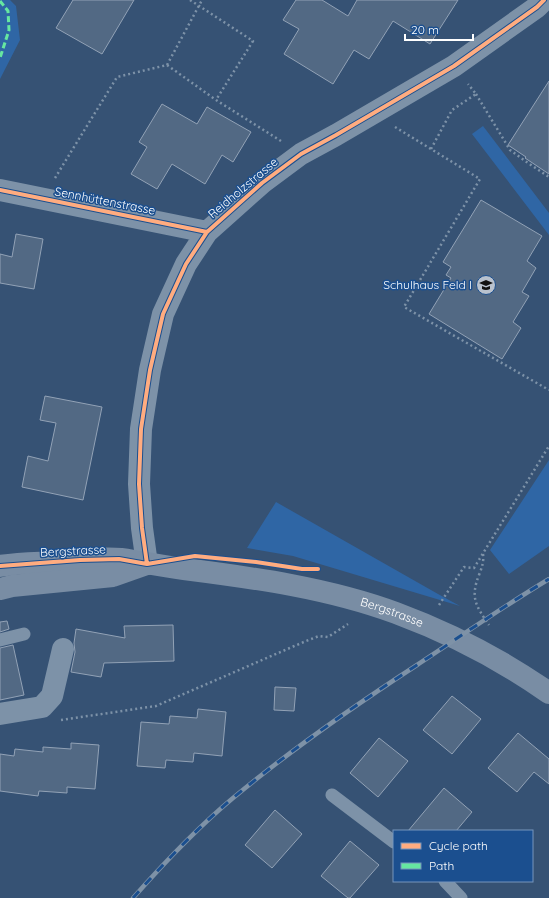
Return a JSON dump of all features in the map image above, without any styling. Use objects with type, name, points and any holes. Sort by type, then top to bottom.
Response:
[{"type":"main road","name":"Bergstrasse","points":[[0,566],[80,560],[119,559],[294,586],[339,596],[395,613],[440,631],[498,661],[549,693]]},
{"type":"main road","name":"Bergstrasse","points":[[0,589],[12,586],[113,576],[147,564]]},
{"type":"street","name":"Reidholzstrasse","points":[[147,564],[142,528],[139,484],[141,429],[150,370],[163,314],[186,264],[207,232],[262,183],[301,154],[454,66],[540,5]]},
{"type":"street","name":"Sennhüttenstrasse","points":[[0,190],[207,232]]},
{"type":"street","points":[[0,714],[42,707],[52,696],[63,649]]},
{"type":"lane","points":[[0,640],[24,634]]},
{"type":"lane","points":[[332,795],[393,841]]},
{"type":"lane","points":[[446,882],[461,898]]},
{"type":"path","points":[[190,0],[253,41],[216,100]]},
{"type":"path","points":[[42,199],[118,77],[167,65],[202,0]]},
{"type":"path","points":[[167,65],[216,100],[301,154]]},
{"type":"path","points":[[454,66],[476,94],[510,150],[549,177]]},
{"type":"path","points":[[431,149],[452,110],[476,94]]},
{"type":"path","points":[[372,114],[480,179],[404,307],[549,390]]},
{"type":"path","points":[[438,607],[464,567],[474,568],[549,446]]},
{"type":"path","points":[[483,553],[484,562],[477,580],[474,594],[477,608],[489,625]]},
{"type":"path","points":[[59,721],[156,706],[306,641],[319,636],[328,637],[348,624]]},
{"type":"shaded area","points":[[0,0],[10,0],[16,6],[20,40],[0,79]]},
{"type":"shaded area","points":[[483,126],[549,213],[549,235],[472,134]]},
{"type":"shaded area","points":[[549,460],[549,546],[509,574],[490,550]]},
{"type":"shaded area","points":[[276,502],[460,606],[293,556],[247,548]]},
{"type":"building","points":[[73,0],[134,0],[102,54],[56,28]]},
{"type":"building","points":[[296,0],[322,0],[348,16],[357,0],[458,0],[430,44],[393,21],[369,59],[354,50],[333,84],[284,54],[299,29],[283,20]]},
{"type":"building","points":[[549,81],[549,174],[508,145]]},
{"type":"building","points":[[162,104],[197,124],[207,107],[251,132],[233,162],[222,155],[205,184],[172,164],[157,189],[131,174],[147,147],[139,142]]},
{"type":"building","name":"Schulhaus Feld I","points":[[481,200],[542,236],[527,261],[536,268],[522,292],[529,296],[513,322],[521,328],[502,359],[429,314],[451,278],[446,275],[451,267],[443,262]]},
{"type":"building","points":[[16,234],[43,239],[34,289],[0,283],[0,254],[12,257]]},
{"type":"building","points":[[45,396],[102,407],[83,500],[22,487],[28,456],[48,461],[56,423],[40,420]]},
{"type":"building","points":[[7,621],[9,629],[0,632],[0,622]]},
{"type":"building","points":[[173,625],[174,661],[104,663],[101,677],[71,672],[75,652],[74,643],[76,629],[125,638],[124,626]]},
{"type":"building","points":[[13,645],[24,695],[0,700],[0,648]]},
{"type":"building","points":[[275,687],[296,688],[294,711],[274,710]]},
{"type":"building","points":[[452,696],[481,719],[452,754],[423,730]]},
{"type":"building","points":[[198,709],[226,712],[222,756],[194,753],[193,762],[166,760],[165,768],[137,766],[141,722],[169,724],[170,716],[197,718]]},
{"type":"building","points":[[518,733],[549,759],[549,784],[534,772],[517,792],[488,768]]},
{"type":"building","points":[[379,738],[408,761],[378,797],[350,773]]},
{"type":"building","points":[[71,743],[99,745],[95,789],[67,787],[67,793],[39,791],[38,796],[0,791],[0,754],[14,756],[15,749],[43,752],[43,747],[71,749]]},
{"type":"building","points":[[444,788],[472,812],[457,830],[409,830]]},
{"type":"building","points":[[275,810],[302,834],[272,868],[245,845]]},
{"type":"building","points":[[350,841],[379,865],[350,898],[348,898],[321,876]]},
{"type":"railway","points":[[133,898],[207,821],[278,762],[370,696],[499,610],[549,579]]},
{"type":"marked path","points":[[0,1],[8,11],[9,30],[0,58]]},
{"type":"cycle path","points":[[147,564],[142,528],[139,484],[141,429],[150,370],[163,314],[186,264],[207,232],[262,183],[301,154],[454,66],[537,7],[544,0]]},
{"type":"cycle path","points":[[0,190],[207,232]]},
{"type":"cycle path","points":[[0,566],[80,560],[119,559],[147,564],[195,556],[256,562],[302,569],[318,569]]},
{"type":"place","name":"Schulhaus Feld I","points":[[486,285]]}]
